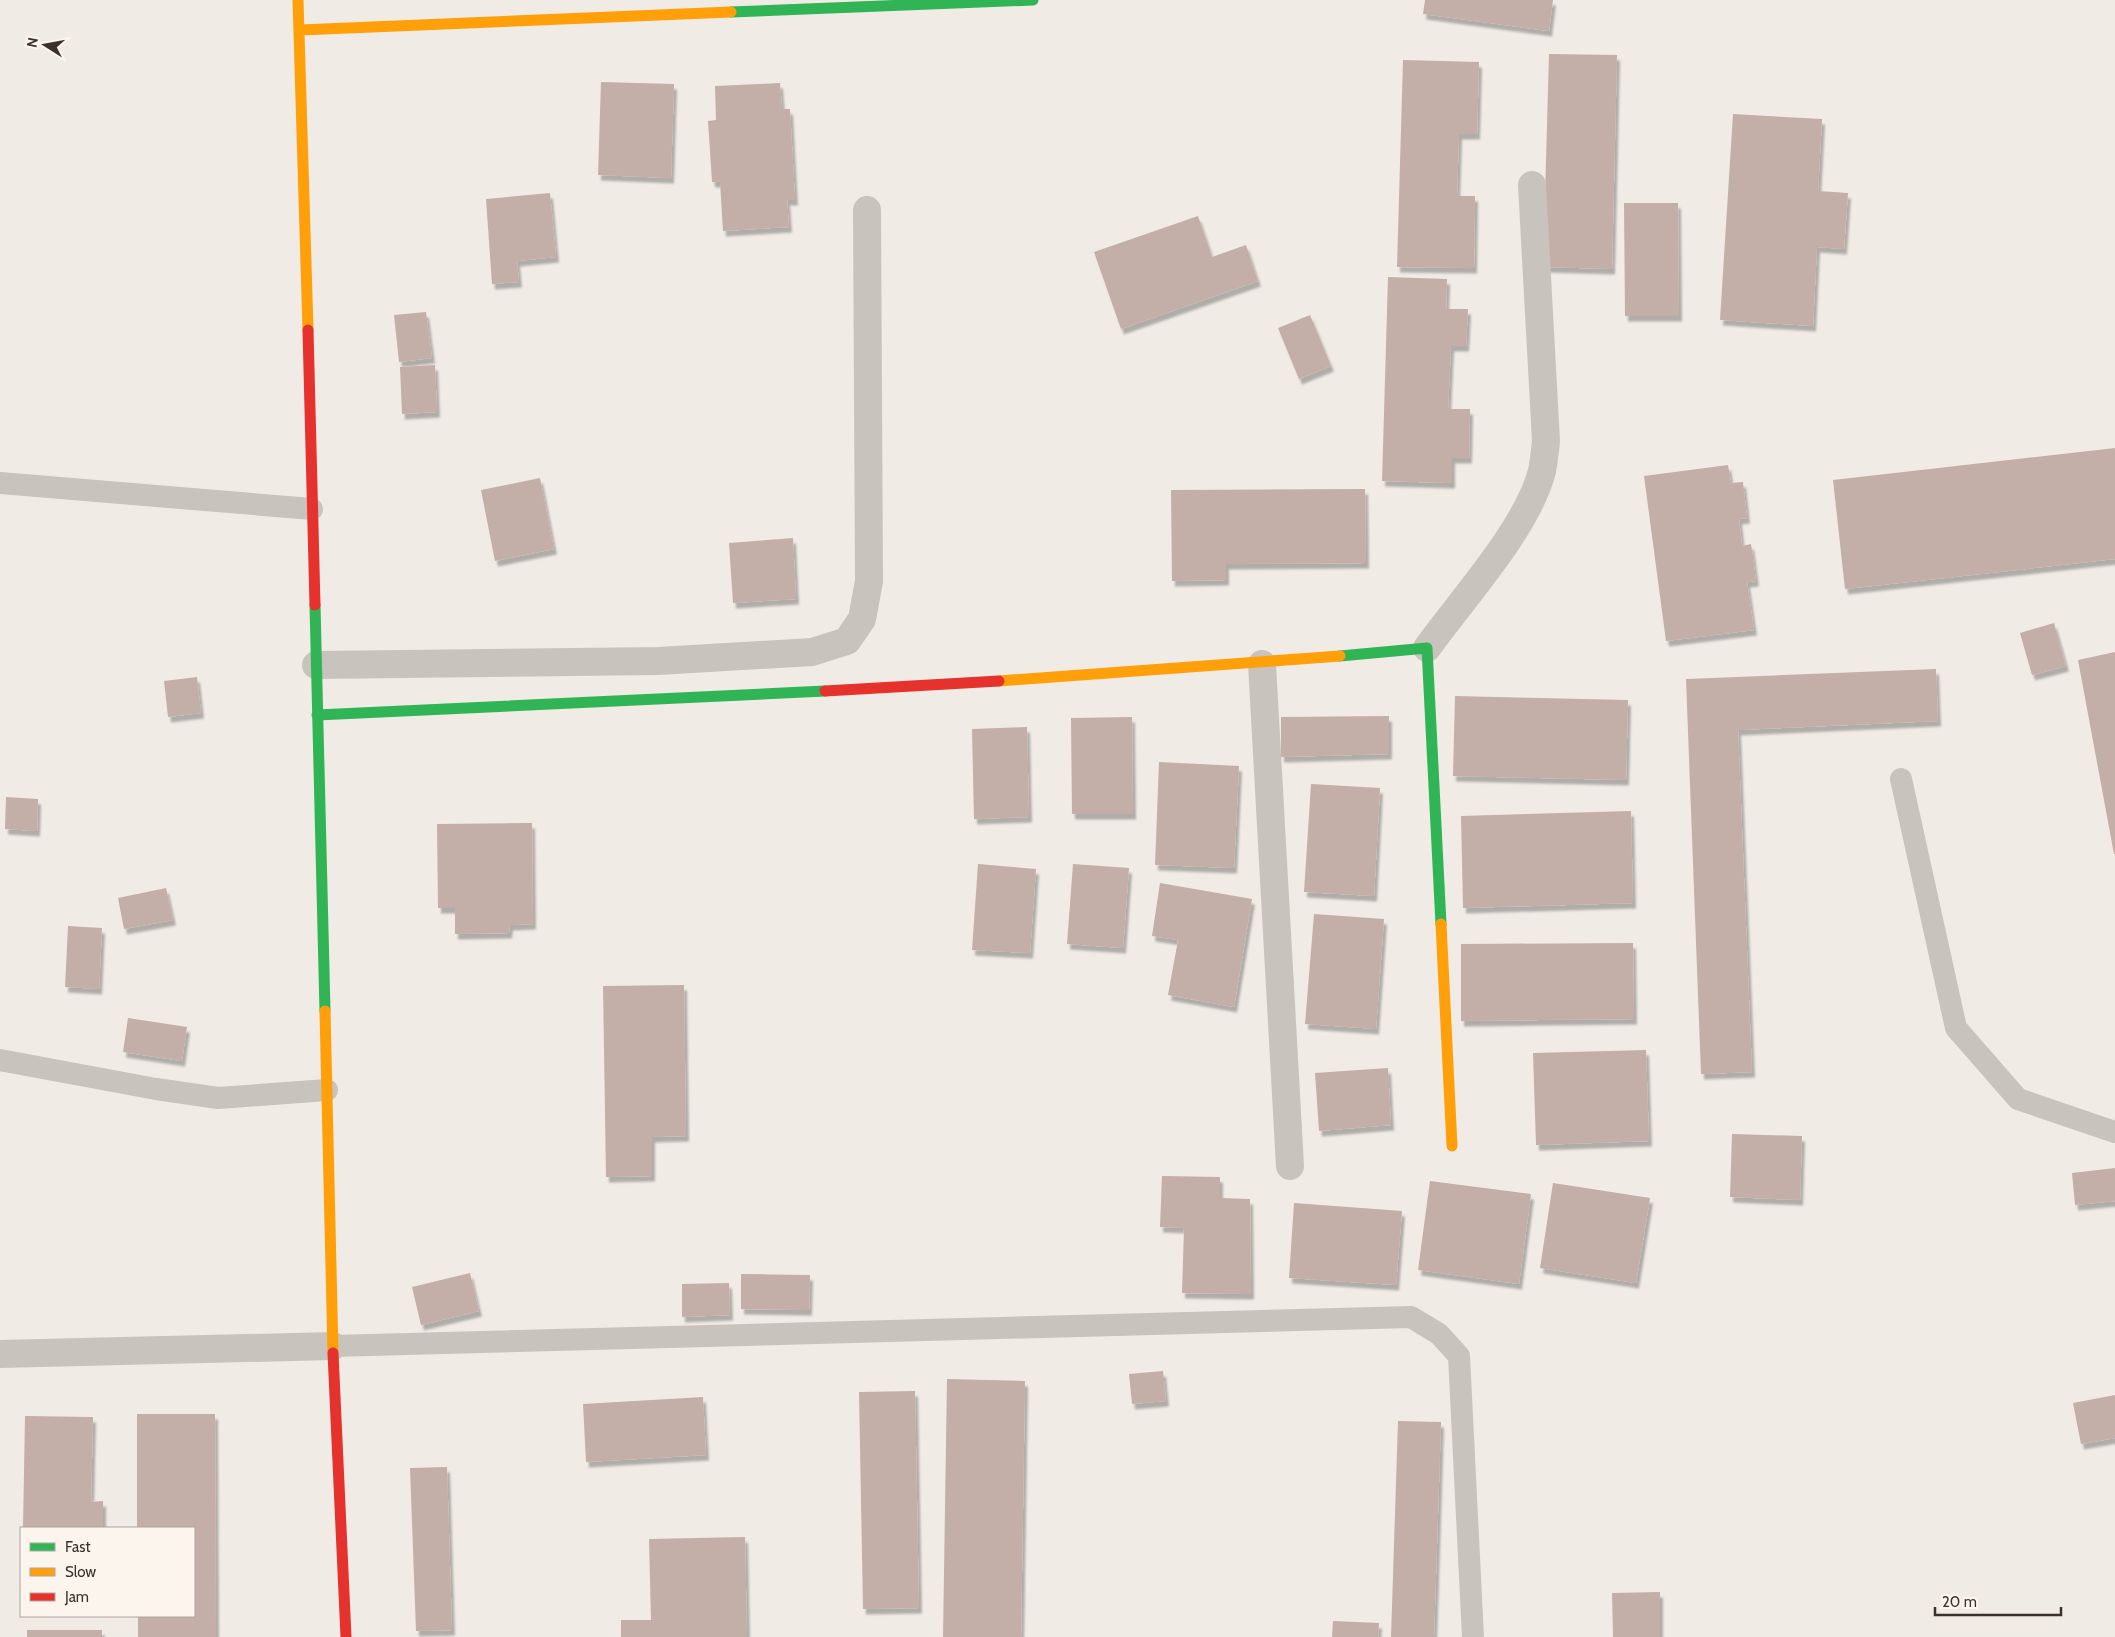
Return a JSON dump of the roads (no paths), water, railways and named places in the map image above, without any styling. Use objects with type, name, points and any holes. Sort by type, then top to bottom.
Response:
[{"type":"street","points":[[298,0],[333,1346],[346,1637]]},
{"type":"street","points":[[300,30],[1033,0]]},
{"type":"street","points":[[1452,1146],[1427,648],[1479,581],[1508,537],[1528,505],[1542,472],[1546,441],[1532,185]]},
{"type":"street","points":[[316,664],[658,661],[812,652],[847,641],[862,619],[869,582],[867,210]]},
{"type":"street","points":[[317,715],[876,689],[1262,664],[1427,648]]},
{"type":"street","points":[[1262,664],[1290,1166]]},
{"type":"street","points":[[0,1354],[333,1346]]},
{"type":"lane","points":[[0,483],[312,509]]},
{"type":"lane","points":[[1901,779],[1956,1028],[2018,1099],[2115,1132]]},
{"type":"lane","points":[[0,1060],[156,1089],[218,1098],[326,1090]]},
{"type":"lane","points":[[333,1346],[1411,1317],[1439,1334],[1459,1356],[1473,1637]]}]
